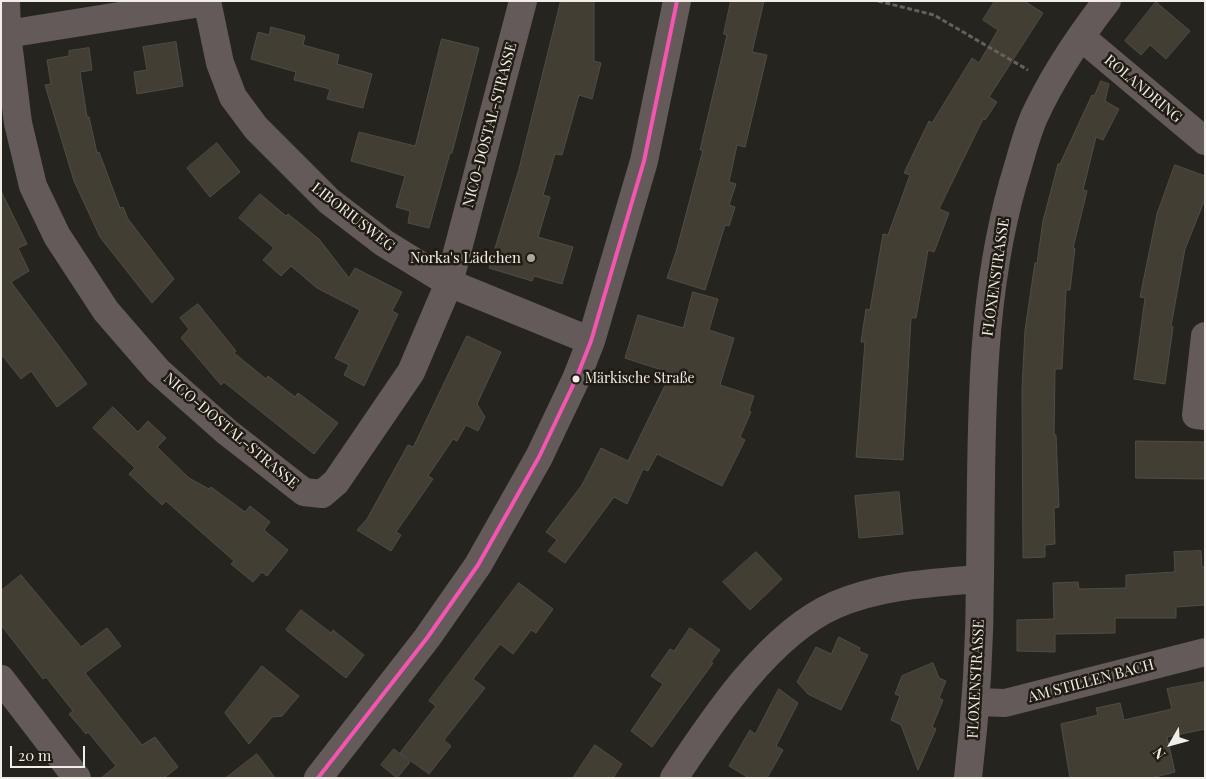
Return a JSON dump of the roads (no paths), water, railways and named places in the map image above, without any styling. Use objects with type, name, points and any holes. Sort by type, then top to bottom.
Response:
[{"type":"street","name":"NICO-DOSTAL-STRASSE","points":[[6,1],[18,123],[33,186],[57,236],[106,312],[158,371],[227,432],[304,492],[322,494],[336,482],[411,372],[449,283],[523,1]]},
{"type":"street","points":[[318,778],[427,638],[478,565],[539,457],[576,379],[591,341],[644,162],[677,1]]},
{"type":"street","name":"FLOXENSTRASSE","points":[[968,778],[976,702],[983,374],[990,297],[1005,212],[1021,155],[1034,119],[1051,83],[1081,37],[1108,1]]},
{"type":"street","points":[[8,34],[207,2]]},
{"type":"street","name":"LIBORIUSWEG","points":[[207,2],[220,63],[233,97],[256,128],[330,201],[384,243],[449,283],[591,341]]},
{"type":"street","name":"ROLANDRING","points":[[1081,37],[1205,142]]},
{"type":"street","points":[[1200,416],[1205,336]]},
{"type":"street","points":[[674,778],[705,731],[739,688],[781,643],[807,623],[835,605],[876,592],[918,584],[980,579]]},
{"type":"street","name":"AM STILLEN BACH","points":[[976,702],[1005,703],[1205,652]]},
{"type":"street","points":[[1,679],[78,778]]},
{"type":"place","name":"Norka's Lädchen","points":[[531,258]]},
{"type":"place","name":"Märkische Straße","points":[[576,379]]}]
